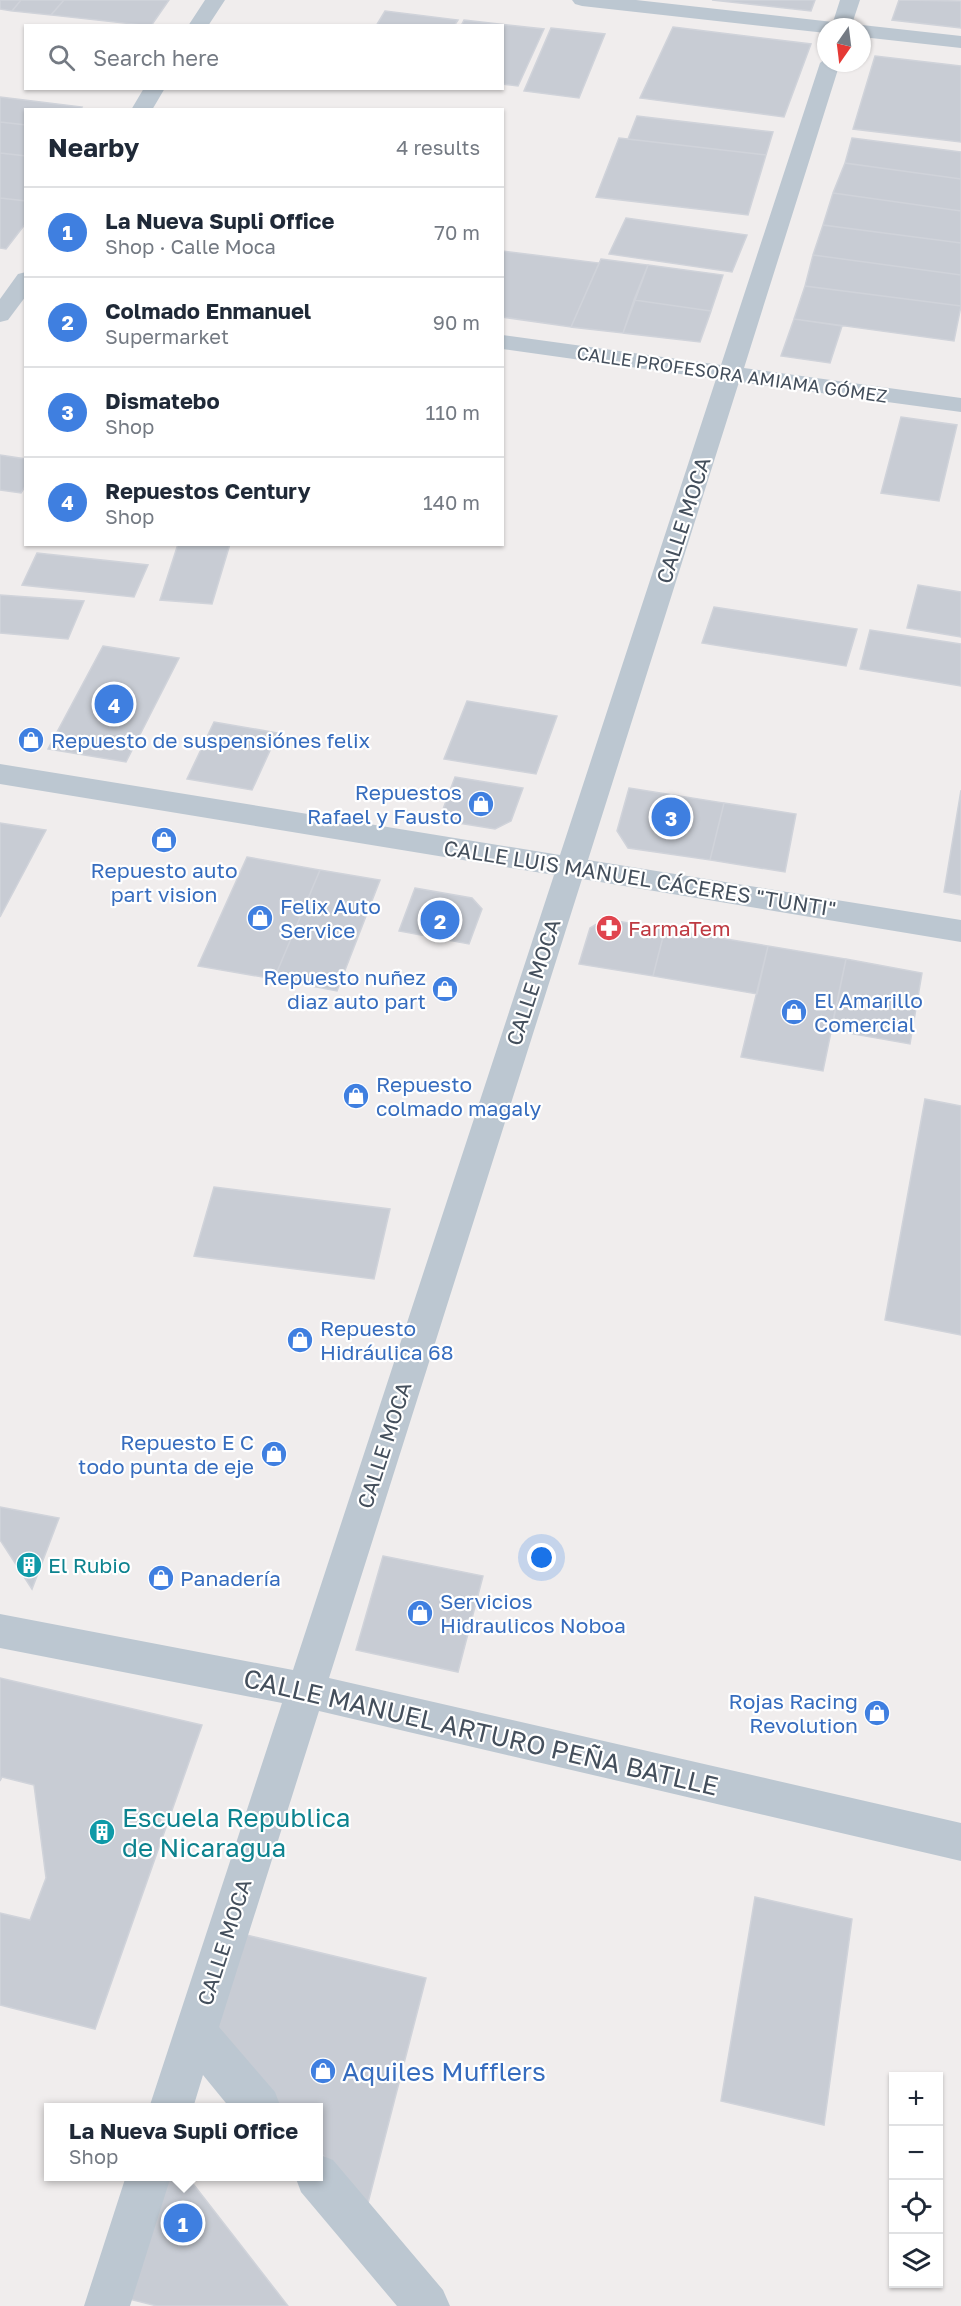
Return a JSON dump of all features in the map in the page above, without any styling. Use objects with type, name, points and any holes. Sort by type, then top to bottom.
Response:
[{"type":"street","points":[[199,24],[215,0]]},
{"type":"street","points":[[582,0],[817,26]]},
{"type":"street","points":[[844,18],[850,0]]},
{"type":"street","points":[[871,32],[961,42]]},
{"type":"street","name":"CALLE MOCA","points":[[173,2103],[827,72]]},
{"type":"street","points":[[142,108],[154,90]]},
{"type":"street","points":[[0,273],[24,278]]},
{"type":"street","points":[[0,315],[24,281]]},
{"type":"street","name":"CALLE PROFESORA AMIAMA GÓMEZ","points":[[504,342],[961,405]]},
{"type":"street","name":"CALLE LUIS MANUEL CÁCERES \"TUNTI\"","points":[[0,774],[961,931]]},
{"type":"street","name":"CALLE MANUEL ARTURO PEÑA BATLLE","points":[[0,1631],[305,1690],[961,1842]]},
{"type":"street","points":[[195,2032],[255,2103]]},
{"type":"street","points":[[107,2306],[147,2181]]},
{"type":"street","points":[[321,2181],[427,2306]]},
{"type":"building","points":[[0,0],[21,0],[12,11],[0,9]]},
{"type":"building","points":[[21,0],[64,0],[51,15],[12,11]]},
{"type":"building","points":[[64,0],[169,0],[152,24],[51,15]]},
{"type":"building","points":[[712,0],[815,0],[811,11]]},
{"type":"building","points":[[899,0],[961,1],[961,28],[892,20]]},
{"type":"building","points":[[385,11],[458,20],[455,24],[377,24]]},
{"type":"building","points":[[464,20],[500,24],[462,24]]},
{"type":"building","points":[[504,24],[544,29],[518,86],[504,84]]},
{"type":"building","points":[[673,27],[811,44],[784,117],[640,98]]},
{"type":"building","points":[[551,28],[605,34],[579,98],[524,91]]},
{"type":"building","points":[[875,56],[961,66],[961,142],[853,129]]},
{"type":"building","points":[[0,97],[82,107],[24,108],[24,125],[0,122]]},
{"type":"building","points":[[637,116],[773,132],[766,155],[628,139]]},
{"type":"building","points":[[0,122],[24,125],[24,156],[0,153]]},
{"type":"building","points":[[619,138],[766,155],[748,215],[596,197]]},
{"type":"building","points":[[852,138],[961,152],[961,179],[845,163]]},
{"type":"building","points":[[0,153],[24,156],[24,201],[0,198]]},
{"type":"building","points":[[845,163],[961,179],[961,211],[833,193]]},
{"type":"building","points":[[833,193],[961,211],[961,243],[823,225]]},
{"type":"building","points":[[0,198],[24,201],[24,226],[6,249],[0,248]]},
{"type":"building","points":[[626,218],[747,235],[732,272],[609,254]]},
{"type":"building","points":[[823,225],[961,243],[961,275],[813,255]]},
{"type":"building","points":[[504,251],[599,263],[571,327],[504,317]]},
{"type":"building","points":[[813,255],[961,275],[961,306],[805,286]]},
{"type":"building","points":[[601,259],[648,265],[623,333],[571,327]]},
{"type":"building","points":[[648,265],[723,275],[711,311],[634,300]]},
{"type":"building","points":[[805,286],[961,306],[954,341],[794,319]]},
{"type":"building","points":[[634,300],[711,311],[700,342],[623,333]]},
{"type":"building","points":[[794,319],[842,326],[830,363],[781,356]]},
{"type":"building","points":[[901,417],[957,425],[939,501],[881,493]]},
{"type":"building","points":[[0,455],[24,459],[24,488],[21,493],[0,490]]},
{"type":"building","points":[[177,546],[229,546],[212,604],[160,600]]},
{"type":"building","points":[[37,553],[148,565],[134,597],[22,585]]},
{"type":"building","points":[[918,585],[961,592],[961,637],[907,628]]},
{"type":"building","points":[[0,595],[84,601],[68,639],[0,633]]},
{"type":"building","points":[[714,607],[857,629],[846,666],[702,643]]},
{"type":"building","points":[[870,630],[961,644],[961,686],[860,669]]},
{"type":"building","points":[[103,646],[179,658],[126,762],[48,749]]},
{"type":"building","points":[[467,701],[557,716],[536,774],[444,759]]},
{"type":"building","points":[[214,722],[278,733],[252,790],[187,779]]},
{"type":"building","name":"Repuestos Rafael y Fausto","points":[[455,777],[523,788],[511,821],[495,829],[439,820]]},
{"type":"building","points":[[629,788],[724,803],[710,860],[628,848],[617,831]]},
{"type":"building","points":[[961,790],[961,895],[944,892]]},
{"type":"building","points":[[724,803],[796,814],[785,872],[710,860]]},
{"type":"building","points":[[0,823],[46,830],[0,917]]},
{"type":"building","name":"Felix Auto Service","points":[[247,857],[320,870],[274,979],[198,966]]},
{"type":"building","points":[[320,870],[380,880],[337,991],[274,979]]},
{"type":"building","points":[[415,888],[472,898],[482,909],[469,944],[399,931]]},
{"type":"building","points":[[605,919],[665,929],[653,976],[579,964],[590,928]]},
{"type":"building","points":[[665,929],[768,946],[757,994],[653,976]]},
{"type":"building","name":"El Amarillo Comercial","points":[[768,946],[846,959],[823,1071],[741,1057]]},
{"type":"building","points":[[846,959],[922,973],[910,1044],[831,1030]]},
{"type":"building","points":[[925,1099],[961,1106],[961,1335],[885,1320]]},
{"type":"building","points":[[214,1187],[390,1209],[374,1279],[194,1256]]},
{"type":"building","name":"El Rubio","points":[[0,1507],[59,1518],[32,1589],[0,1540]]},
{"type":"building","name":"Servicios Hidraulicos Noboa","points":[[383,1556],[483,1576],[458,1672],[356,1650]]},
{"type":"building","name":"Escuela Republica de Nicaragua","points":[[0,1678],[202,1725],[95,2029],[0,2005],[0,1913],[30,1920],[46,1878],[34,1785],[2,1777],[0,1781]]},
{"type":"building","points":[[755,1897],[852,1919],[824,2125],[721,2101]]},
{"type":"building","name":"Aquiles Mufflers","points":[[242,1934],[426,1978],[368,2203],[323,2155],[323,2103],[273,2103],[211,2035]]},
{"type":"building","points":[[156,2181],[191,2181],[288,2306],[157,2306],[117,2296]]},
{"type":"place","name":"Repuestos Century","points":[[114,704]]},
{"type":"place","name":"Repuesto de suspensiónes felix","points":[[31,740]]},
{"type":"place","name":"Repuestos Rafael y Fausto","points":[[481,804]]},
{"type":"place","name":"Dismatebo","points":[[671,817]]},
{"type":"place","name":"Repuesto auto part vision","points":[[164,840]]},
{"type":"place","name":"Felix Auto Service","points":[[260,918]]},
{"type":"place","name":"Colmado Enmanuel","points":[[440,920]]},
{"type":"place","name":"FarmaTem","points":[[609,928]]},
{"type":"place","name":"Repuesto nuñez diaz auto part","points":[[445,989]]},
{"type":"place","name":"El Amarillo Comercial","points":[[794,1012]]},
{"type":"place","name":"Repuesto colmado magaly","points":[[356,1096]]},
{"type":"place","name":"Repuesto Hidráulica 68","points":[[300,1340]]},
{"type":"place","name":"Repuesto E C todo punta de eje","points":[[274,1454]]},
{"type":"place","name":"El Rubio","points":[[29,1565]]},
{"type":"place","name":"Panadería","points":[[161,1578]]},
{"type":"place","name":"Servicios Hidraulicos Noboa","points":[[420,1613]]},
{"type":"place","name":"Rojas Racing Revolution","points":[[877,1713]]},
{"type":"place","name":"Escuela Republica de Nicaragua","points":[[102,1832]]},
{"type":"place","name":"Aquiles Mufflers","points":[[323,2071]]},
{"type":"place","name":"La Nueva Supli Office","points":[[183,2223]]}]
